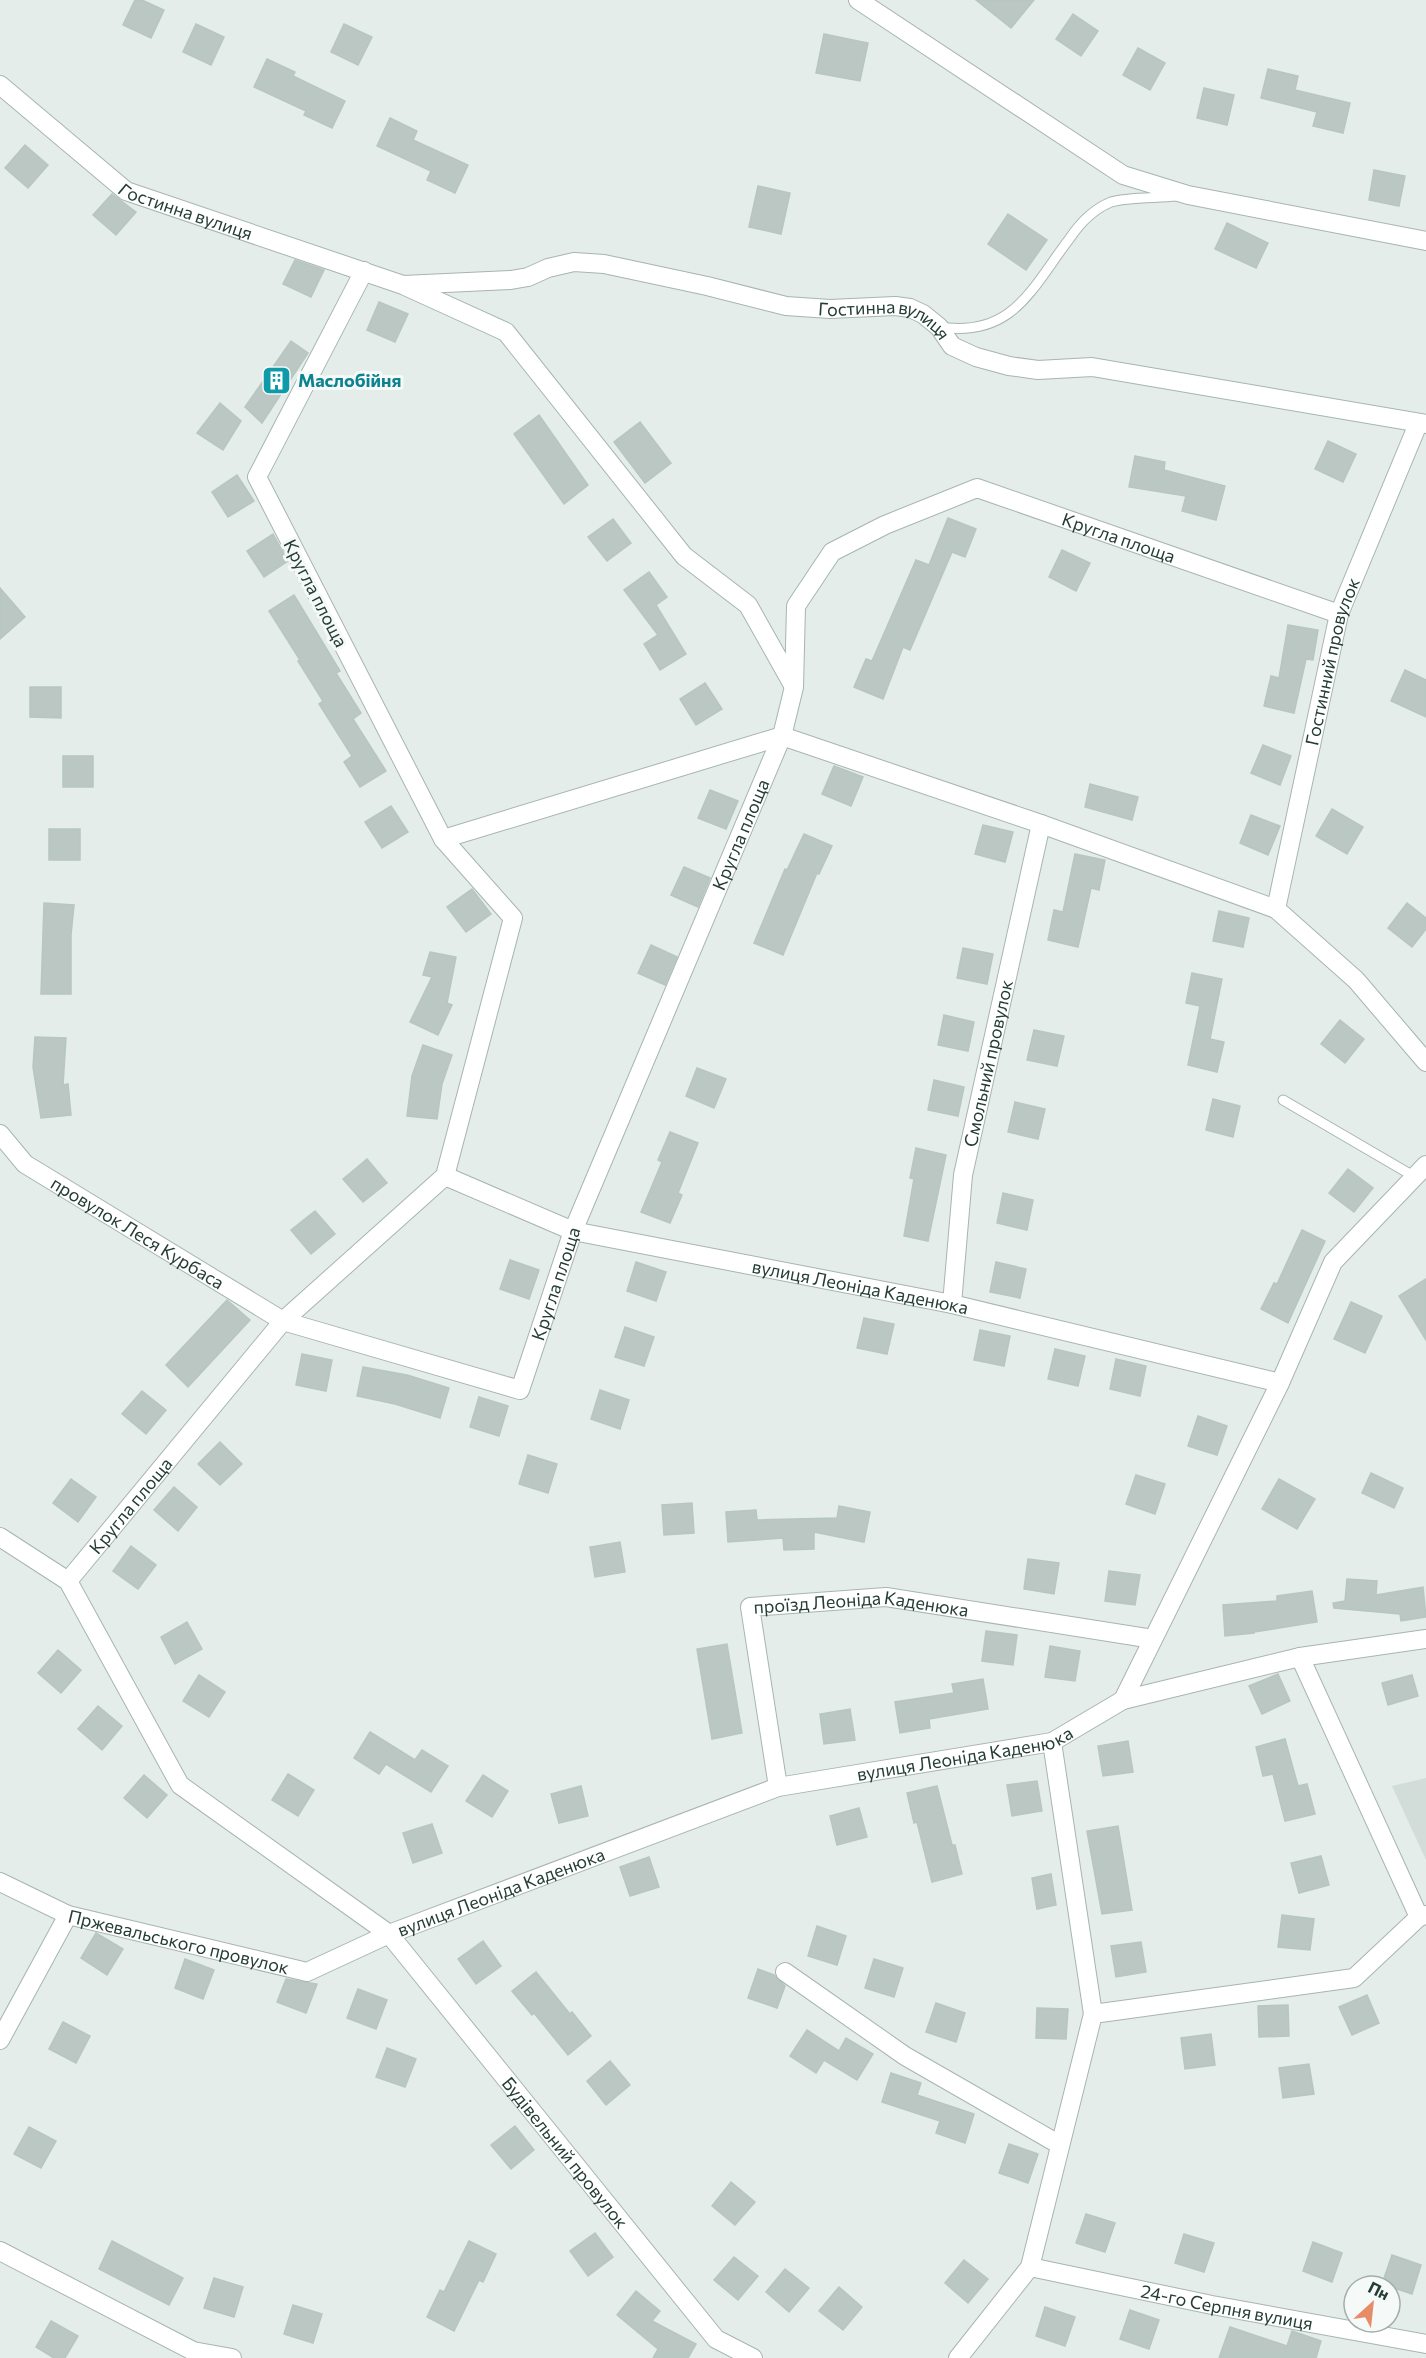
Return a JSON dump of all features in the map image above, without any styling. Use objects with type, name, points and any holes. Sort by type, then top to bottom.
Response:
[{"type":"street","points":[[858,0],[1123,176],[1188,195],[1426,241]]},
{"type":"street","name":"Гостинна вулиця","points":[[0,85],[126,191],[403,285],[506,332],[684,556],[748,605],[794,687]]},
{"type":"street","name":"Гостинна вулиця","points":[[403,285],[511,280],[574,262],[604,264],[786,306],[830,309],[895,306],[910,308],[923,314],[939,327],[952,346],[976,357],[1009,366],[1038,370],[1092,367],[1422,424]]},
{"type":"street","name":"Кругла площа","points":[[68,1581],[283,1321],[445,1176],[513,918],[443,839],[257,477],[364,271]]},
{"type":"street","name":"Гостинний провулок","points":[[1276,909],[1339,614],[1422,424]]},
{"type":"street","name":"Кругла площа","points":[[283,1321],[520,1390],[573,1231],[782,736],[794,687],[796,606],[832,552],[885,525],[977,488],[1339,614]]},
{"type":"street","points":[[443,839],[782,736],[1041,824],[1276,909],[1356,980],[1426,1062]]},
{"type":"street","name":"Смольний провулок","points":[[952,1304],[963,1175],[1041,824]]},
{"type":"street","name":"провулок Леся Курбаса","points":[[0,1134],[25,1164],[283,1321]]},
{"type":"street","points":[[1123,1700],[1280,1383],[1333,1262],[1420,1171]]},
{"type":"street","name":"вулиця Леоніда Каденюка","points":[[445,1176],[573,1231],[952,1304],[1280,1383]]},
{"type":"street","name":"вулиця Леоніда Каденюка","points":[[0,1537],[68,1581],[180,1785],[389,1934],[778,1787],[1052,1742],[1123,1700],[1300,1657],[1426,1639]]},
{"type":"street","name":"проїзд Леоніда Каденюка","points":[[778,1787],[750,1607],[886,1597],[1153,1639]]},
{"type":"street","points":[[1093,2014],[1354,1978],[1423,1916],[1300,1657]]},
{"type":"street","points":[[958,2358],[1030,2267],[1093,2014],[1052,1742]]},
{"type":"street","points":[[0,1882],[68,1915]]},
{"type":"street","name":"Пржевальського провулок","points":[[0,2040],[68,1915],[307,1972],[389,1934]]},
{"type":"street","name":"Будівельний провулок","points":[[389,1934],[716,2339],[753,2358]]},
{"type":"street","points":[[784,1972],[905,2056],[1060,2145]]},
{"type":"street","points":[[0,2252],[193,2351],[232,2358]]},
{"type":"street","name":"24-го Серпня вулиця","points":[[1030,2267],[1212,2305],[1426,2344]]},
{"type":"lane","points":[[939,327],[961,330],[983,327],[1004,319],[1021,305],[1081,223],[1112,202],[1188,195]]},
{"type":"lane","points":[[1283,1100],[1420,1171]]},
{"type":"shaded area","points":[[1426,1778],[1426,1860],[1392,1786]]},
{"type":"building","points":[[135,0],[142,0],[164,10],[151,38],[123,25]]},
{"type":"building","points":[[976,0],[1034,0],[1011,28]]},
{"type":"building","points":[[1073,14],[1098,31],[1081,56],[1056,39]]},
{"type":"building","points":[[196,24],[224,37],[211,65],[183,52]]},
{"type":"building","points":[[344,24],[372,37],[358,65],[331,52]]},
{"type":"building","points":[[824,34],[868,43],[860,81],[816,73]]},
{"type":"building","points":[[1138,48],[1165,63],[1150,90],[1123,75]]},
{"type":"building","points":[[267,59],[295,72],[293,76],[345,101],[332,128],[304,115],[306,111],[254,87]]},
{"type":"building","points":[[1268,69],[1298,76],[1295,90],[1350,103],[1343,133],[1313,126],[1317,112],[1261,98]]},
{"type":"building","points":[[1204,88],[1234,95],[1227,125],[1197,118]]},
{"type":"building","points":[[390,118],[417,131],[413,140],[468,165],[455,193],[427,180],[431,171],[377,146]]},
{"type":"building","points":[[25,145],[48,165],[28,188],[5,168]]},
{"type":"building","points":[[1374,170],[1405,176],[1399,206],[1369,200]]},
{"type":"building","points":[[758,186],[790,193],[781,234],[749,227]]},
{"type":"building","points":[[112,194],[136,212],[116,235],[93,215]]},
{"type":"building","points":[[1008,214],[1047,240],[1026,270],[988,244]]},
{"type":"building","points":[[1227,223],[1268,243],[1256,268],[1215,249]]},
{"type":"building","points":[[295,260],[324,270],[311,297],[283,284]]},
{"type":"building","points":[[379,302],[408,314],[395,342],[367,330]]},
{"type":"building","name":"Маслобійня","points":[[291,341],[308,353],[262,423],[245,407]]},
{"type":"building","points":[[220,403],[241,421],[223,450],[197,433]]},
{"type":"building","points":[[539,415],[588,485],[564,504],[514,434]]},
{"type":"building","points":[[640,422],[671,463],[645,483],[614,442]]},
{"type":"building","points":[[1328,441],[1356,454],[1343,482],[1315,469]]},
{"type":"building","points":[[1135,456],[1165,462],[1164,470],[1225,486],[1216,520],[1182,511],[1186,496],[1129,487]]},
{"type":"building","points":[[237,475],[254,501],[228,517],[212,492]]},
{"type":"building","points":[[948,518],[976,529],[965,557],[952,552],[910,650],[903,647],[883,699],[854,687],[866,659],[872,661],[916,560],[929,565]]},
{"type":"building","points":[[613,519],[631,543],[607,561],[588,537]]},
{"type":"building","points":[[273,534],[288,561],[264,577],[247,551]]},
{"type":"building","points":[[1062,550],[1090,563],[1076,591],[1049,577]]},
{"type":"building","points":[[649,572],[667,597],[656,605],[686,654],[660,670],[644,644],[658,635],[624,590]]},
{"type":"building","points":[[0,588],[25,617],[0,639]]},
{"type":"building","points":[[294,595],[340,671],[336,673],[361,713],[353,719],[386,771],[360,787],[344,762],[352,756],[319,704],[323,701],[269,611]]},
{"type":"building","points":[[1288,625],[1318,630],[1313,660],[1306,659],[1294,713],[1264,706],[1271,676],[1279,678]]},
{"type":"building","points":[[1405,670],[1426,680],[1426,717],[1391,701]]},
{"type":"building","points":[[705,683],[722,709],[696,725],[680,699]]},
{"type":"building","points":[[30,687],[61,687],[61,718],[30,717]]},
{"type":"building","points":[[1263,745],[1291,756],[1280,785],[1251,773]]},
{"type":"building","points":[[63,756],[93,756],[93,787],[63,787]]},
{"type":"building","points":[[834,766],[863,777],[851,806],[822,794]]},
{"type":"building","points":[[1090,784],[1138,797],[1132,820],[1085,807]]},
{"type":"building","points":[[710,790],[738,801],[726,829],[698,818]]},
{"type":"building","points":[[391,806],[408,832],[382,848],[365,822]]},
{"type":"building","points":[[1332,809],[1363,827],[1347,854],[1316,836]]},
{"type":"building","points":[[1251,815],[1280,826],[1268,855],[1240,843]]},
{"type":"building","points":[[983,825],[1013,832],[1005,862],[975,854]]},
{"type":"building","points":[[49,829],[80,829],[80,860],[49,860]]},
{"type":"building","points":[[804,834],[832,846],[819,874],[817,873],[783,955],[754,943],[785,869],[787,870]]},
{"type":"building","points":[[1075,854],[1105,860],[1099,890],[1091,888],[1078,947],[1048,940],[1054,910],[1063,912]]},
{"type":"building","points":[[684,867],[710,878],[698,907],[671,895]]},
{"type":"building","points":[[472,889],[491,914],[466,932],[447,907]]},
{"type":"building","points":[[44,903],[74,905],[71,935],[71,994],[41,994]]},
{"type":"building","points":[[1407,903],[1426,918],[1426,929],[1412,947],[1388,928]]},
{"type":"building","points":[[1219,911],[1249,918],[1243,947],[1213,941]]},
{"type":"building","points":[[651,945],[677,957],[665,985],[638,973]]},
{"type":"building","points":[[963,948],[993,954],[987,984],[957,978]]},
{"type":"building","points":[[430,952],[456,957],[447,1003],[452,1005],[438,1035],[410,1022],[432,977],[423,975]]},
{"type":"building","points":[[1192,973],[1222,979],[1210,1039],[1224,1042],[1217,1072],[1188,1065],[1200,1006],[1186,1003]]},
{"type":"building","points":[[944,1015],[974,1022],[968,1051],[938,1045]]},
{"type":"building","points":[[1340,1020],[1364,1039],[1345,1063],[1321,1044]]},
{"type":"building","points":[[1034,1030],[1064,1036],[1057,1066],[1027,1060]]},
{"type":"building","points":[[35,1037],[66,1038],[63,1085],[68,1084],[71,1115],[41,1118],[33,1067]]},
{"type":"building","points":[[423,1045],[452,1055],[442,1084],[437,1119],[407,1116],[412,1076]]},
{"type":"building","points":[[697,1068],[726,1079],[714,1108],[686,1096]]},
{"type":"building","points":[[934,1080],[964,1087],[958,1116],[928,1110]]},
{"type":"building","points":[[1213,1099],[1240,1106],[1233,1137],[1206,1130]]},
{"type":"building","points":[[1015,1102],[1045,1109],[1038,1139],[1008,1132]]},
{"type":"building","points":[[670,1132],[698,1143],[678,1193],[682,1195],[670,1223],[641,1212],[662,1162],[658,1160]]},
{"type":"building","points":[[916,1148],[946,1155],[928,1241],[904,1236],[914,1179],[910,1178]]},
{"type":"building","points":[[367,1159],[387,1183],[363,1202],[343,1179]]},
{"type":"building","points":[[1348,1169],[1373,1188],[1354,1212],[1329,1193]]},
{"type":"building","points":[[1003,1193],[1033,1200],[1027,1230],[997,1223]]},
{"type":"building","points":[[315,1211],[335,1234],[311,1254],[291,1230]]},
{"type":"building","points":[[1302,1230],[1325,1241],[1288,1323],[1261,1309],[1274,1283],[1277,1284]]},
{"type":"building","points":[[510,1260],[539,1270],[529,1299],[500,1289]]},
{"type":"building","points":[[636,1262],[666,1272],[656,1301],[627,1291]]},
{"type":"building","points":[[996,1262],[1026,1269],[1020,1298],[990,1292]]},
{"type":"building","points":[[1426,1279],[1426,1340],[1399,1296]]},
{"type":"building","points":[[227,1300],[250,1320],[188,1387],[166,1365]]},
{"type":"building","points":[[1351,1302],[1382,1316],[1365,1353],[1334,1339]]},
{"type":"building","points":[[864,1318],[894,1324],[887,1354],[857,1348]]},
{"type":"building","points":[[625,1327],[654,1337],[644,1366],[615,1357]]},
{"type":"building","points":[[980,1330],[1010,1336],[1004,1366],[974,1360]]},
{"type":"building","points":[[1055,1349],[1085,1356],[1078,1386],[1048,1379]]},
{"type":"building","points":[[302,1354],[332,1360],[326,1391],[296,1385]]},
{"type":"building","points":[[1116,1359],[1146,1366],[1140,1396],[1110,1389]]},
{"type":"building","points":[[363,1367],[407,1375],[449,1388],[440,1418],[395,1404],[357,1396]]},
{"type":"building","points":[[600,1390],[629,1400],[620,1429],[591,1419]]},
{"type":"building","points":[[142,1391],[166,1410],[146,1434],[122,1414]]},
{"type":"building","points":[[479,1397],[508,1406],[499,1436],[470,1427]]},
{"type":"building","points":[[1198,1416],[1227,1426],[1217,1455],[1188,1446]]},
{"type":"building","points":[[220,1442],[242,1464],[220,1485],[198,1464]]},
{"type":"building","points":[[528,1455],[557,1464],[548,1493],[519,1484]]},
{"type":"building","points":[[1371,1473],[1403,1488],[1394,1508],[1362,1493]]},
{"type":"building","points":[[1136,1475],[1165,1484],[1155,1514],[1126,1504]]},
{"type":"building","points":[[71,1479],[96,1497],[78,1522],[53,1503]]},
{"type":"building","points":[[1279,1479],[1315,1499],[1297,1529],[1262,1509]]},
{"type":"building","points":[[174,1487],[197,1507],[178,1531],[154,1510]]},
{"type":"building","points":[[692,1503],[694,1533],[664,1535],[662,1505]]},
{"type":"building","points":[[839,1506],[870,1512],[864,1542],[814,1532],[814,1549],[784,1550],[783,1538],[728,1542],[726,1512],[756,1510],[757,1520],[837,1518]]},
{"type":"building","points":[[620,1542],[625,1572],[595,1577],[590,1547]]},
{"type":"building","points":[[131,1546],[156,1565],[138,1589],[113,1571]]},
{"type":"building","points":[[1028,1559],[1059,1563],[1054,1594],[1024,1589]]},
{"type":"building","points":[[1109,1571],[1140,1575],[1135,1605],[1105,1601]]},
{"type":"building","points":[[1347,1579],[1377,1581],[1376,1595],[1423,1587],[1426,1617],[1401,1621],[1400,1614],[1334,1608],[1333,1603],[1345,1601]]},
{"type":"building","points":[[1312,1591],[1317,1622],[1225,1636],[1223,1605],[1277,1601],[1277,1596]]},
{"type":"building","points":[[187,1622],[202,1649],[175,1664],[161,1637]]},
{"type":"building","points":[[986,1631],[1017,1635],[1013,1665],[982,1661]]},
{"type":"building","points":[[727,1644],[742,1733],[712,1739],[697,1649]]},
{"type":"building","points":[[1050,1646],[1080,1651],[1075,1681],[1045,1677]]},
{"type":"building","points":[[58,1650],[81,1670],[61,1693],[38,1673]]},
{"type":"building","points":[[1278,1674],[1290,1701],[1262,1714],[1249,1686]]},
{"type":"building","points":[[199,1675],[225,1692],[209,1717],[183,1701]]},
{"type":"building","points":[[1412,1675],[1418,1696],[1388,1705],[1382,1683]]},
{"type":"building","points":[[983,1679],[988,1709],[929,1719],[930,1728],[900,1733],[895,1702],[954,1693],[952,1684]]},
{"type":"building","points":[[98,1706],[122,1726],[102,1750],[78,1729]]},
{"type":"building","points":[[850,1709],[855,1740],[824,1744],[820,1714]]},
{"type":"building","points":[[370,1732],[415,1760],[422,1750],[448,1766],[431,1792],[386,1764],[379,1774],[354,1758]]},
{"type":"building","points":[[1285,1739],[1298,1786],[1307,1784],[1315,1814],[1285,1821],[1273,1774],[1263,1776],[1256,1747]]},
{"type":"building","points":[[1128,1741],[1133,1772],[1103,1776],[1098,1746]]},
{"type":"building","points":[[288,1774],[314,1790],[298,1816],[272,1800]]},
{"type":"building","points":[[144,1775],[167,1795],[147,1818],[124,1798]]},
{"type":"building","points":[[483,1775],[508,1791],[492,1817],[466,1801]]},
{"type":"building","points":[[1037,1781],[1042,1811],[1012,1816],[1007,1785]]},
{"type":"building","points":[[581,1786],[588,1816],[559,1823],[551,1794]]},
{"type":"building","points":[[937,1786],[962,1874],[932,1882],[907,1793]]},
{"type":"building","points":[[859,1808],[867,1837],[837,1845],[830,1816]]},
{"type":"building","points":[[432,1824],[442,1853],[413,1863],[403,1833]]},
{"type":"building","points":[[1118,1826],[1132,1910],[1102,1914],[1087,1831]]},
{"type":"building","points":[[1321,1856],[1329,1885],[1299,1893],[1291,1863]]},
{"type":"building","points":[[649,1857],[659,1887],[630,1896],[620,1867]]},
{"type":"building","points":[[1051,1874],[1056,1905],[1037,1909],[1032,1878]]},
{"type":"building","points":[[1282,1915],[1314,1919],[1310,1950],[1278,1947]]},
{"type":"building","points":[[817,1926],[846,1936],[837,1965],[808,1956]]},
{"type":"building","points":[[96,1933],[123,1949],[107,1975],[81,1958]]},
{"type":"building","points":[[483,1941],[501,1966],[476,1984],[458,1959]]},
{"type":"building","points":[[1141,1942],[1146,1972],[1116,1977],[1111,1946]]},
{"type":"building","points":[[185,1959],[214,1970],[203,1999],[175,1988]]},
{"type":"building","points":[[874,1959],[903,1968],[894,1997],[865,1988]]},
{"type":"building","points":[[758,1969],[774,1975],[785,1986],[777,2008],[748,1998]]},
{"type":"building","points":[[536,1972],[591,2036],[568,2055],[534,2013],[532,2015],[512,1991]]},
{"type":"building","points":[[286,1979],[317,1984],[306,2013],[277,2002]]},
{"type":"building","points":[[358,1989],[387,2000],[376,2029],[347,2018]]},
{"type":"building","points":[[1367,1995],[1379,2023],[1352,2035],[1339,2007]]},
{"type":"building","points":[[936,2003],[965,2013],[956,2042],[926,2032]]},
{"type":"building","points":[[1288,2005],[1289,2036],[1259,2037],[1258,2006]]},
{"type":"building","points":[[1037,2008],[1068,2009],[1066,2039],[1036,2038]]},
{"type":"building","points":[[63,2022],[90,2036],[76,2063],[49,2049]]},
{"type":"building","points":[[807,2030],[839,2051],[846,2038],[873,2054],[857,2080],[824,2060],[816,2073],[790,2056]]},
{"type":"building","points":[[1211,2034],[1215,2065],[1185,2069],[1181,2038]]},
{"type":"building","points":[[387,2048],[416,2059],[405,2087],[376,2077]]},
{"type":"building","points":[[610,2061],[630,2085],[606,2105],[587,2081]]},
{"type":"building","points":[[1309,2064],[1314,2094],[1283,2098],[1279,2068]]},
{"type":"building","points":[[891,2073],[921,2083],[917,2095],[974,2114],[965,2143],[936,2133],[940,2121],[882,2102]]},
{"type":"building","points":[[515,2126],[534,2150],[511,2169],[491,2145]]},
{"type":"building","points":[[29,2127],[56,2141],[41,2168],[14,2154]]},
{"type":"building","points":[[1009,2144],[1038,2154],[1028,2183],[999,2173]]},
{"type":"building","points":[[731,2182],[755,2202],[735,2225],[712,2206]]},
{"type":"building","points":[[1086,2214],[1115,2223],[1105,2252],[1076,2243]]},
{"type":"building","points":[[595,2233],[613,2257],[588,2276],[570,2251]]},
{"type":"building","points":[[1184,2234],[1214,2243],[1204,2272],[1175,2263]]},
{"type":"building","points":[[112,2241],[183,2278],[169,2305],[99,2269]]},
{"type":"building","points":[[469,2241],[496,2254],[483,2282],[479,2280],[454,2331],[427,2317],[440,2290],[444,2292]]},
{"type":"building","points":[[1313,2242],[1342,2253],[1332,2282],[1303,2271]]},
{"type":"building","points":[[1392,2255],[1421,2265],[1412,2294],[1402,2291],[1402,2274],[1385,2274]]},
{"type":"building","points":[[734,2257],[758,2276],[738,2300],[714,2280]]},
{"type":"building","points":[[964,2260],[988,2279],[968,2303],[945,2283]]},
{"type":"building","points":[[785,2269],[809,2288],[789,2312],[766,2292]]},
{"type":"building","points":[[214,2278],[243,2287],[234,2317],[204,2308]]},
{"type":"building","points":[[839,2287],[862,2307],[843,2330],[819,2311]]},
{"type":"building","points":[[636,2291],[660,2311],[652,2321],[696,2344],[688,2358],[653,2358],[658,2349],[617,2315]]},
{"type":"building","points":[[293,2305],[322,2314],[313,2343],[284,2334]]},
{"type":"building","points":[[1045,2307],[1075,2317],[1065,2346],[1036,2336]]},
{"type":"building","points":[[1130,2310],[1159,2320],[1149,2349],[1120,2339]]},
{"type":"building","points":[[51,2321],[78,2336],[65,2358],[54,2358],[36,2347]]},
{"type":"building","points":[[1230,2327],[1287,2346],[1292,2331],[1321,2341],[1316,2358],[1219,2358]]},
{"type":"place","name":"Маслобійня","points":[[277,380]]}]
